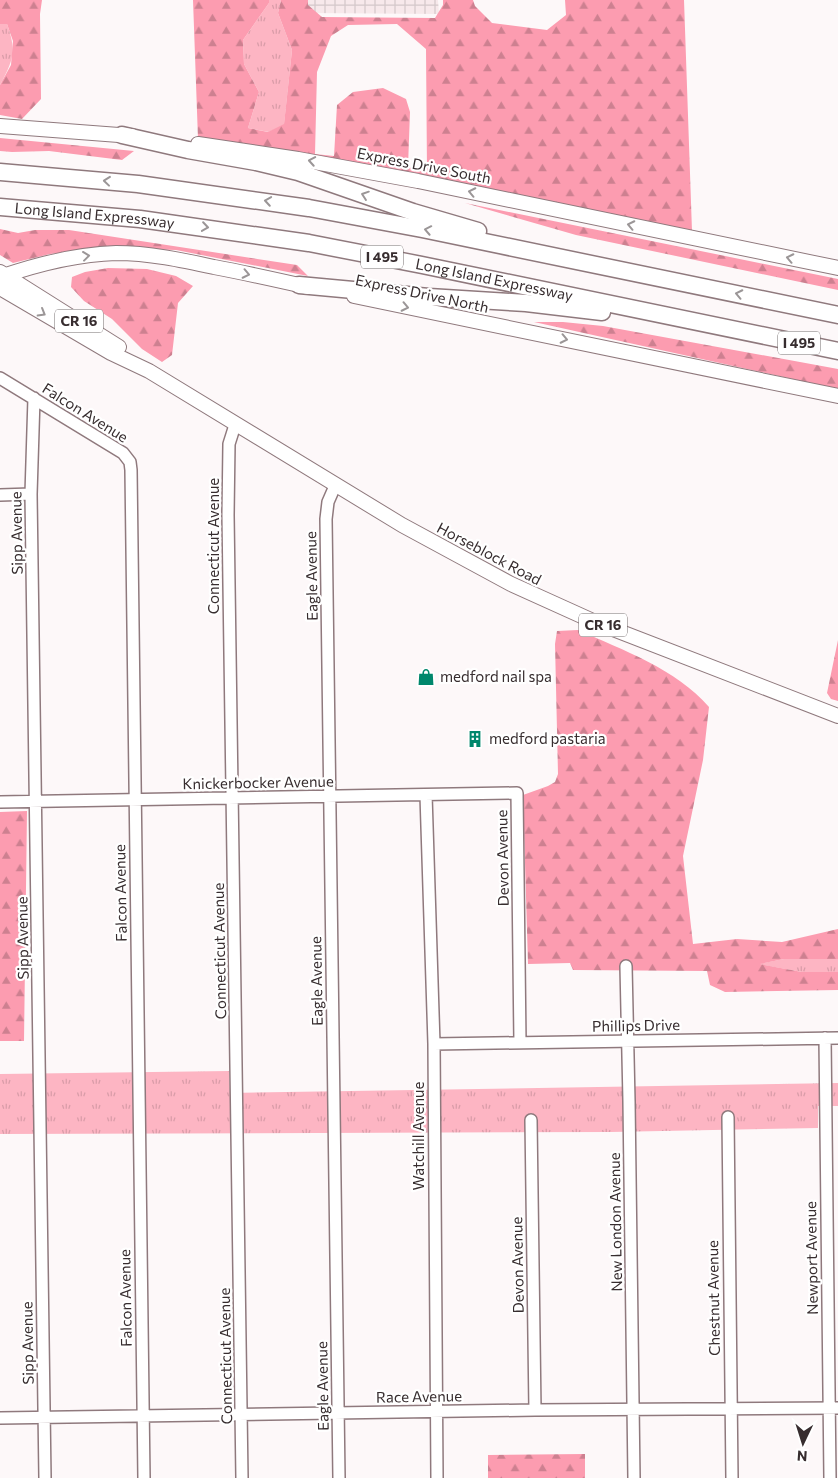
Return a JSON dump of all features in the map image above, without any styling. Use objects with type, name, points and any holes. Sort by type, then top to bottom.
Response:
[{"type":"highway","points":[[122,135],[298,172],[406,209],[578,261]]},
{"type":"highway","name":"I 495","points":[[0,172],[81,178],[253,199],[366,218],[838,315]]},
{"type":"highway","name":"Long Island Expressway","points":[[0,208],[140,219],[300,242],[403,261],[838,351]]},
{"type":"highway","points":[[299,285],[549,305],[658,323],[760,334]]},
{"type":"main road","name":"Express Drive South","points":[[0,126],[122,135],[254,152],[377,173],[838,268]]},
{"type":"main road","name":"Express Drive North","points":[[1,278],[38,266],[80,256],[118,253],[194,262],[838,396]]},
{"type":"main road","points":[[35,293],[33,277],[38,266]]},
{"type":"main road","name":"Horseblock Road","points":[[1,278],[35,293],[117,346],[149,372]]},
{"type":"main road","name":"Horseblock Road","points":[[1,278],[110,352],[149,372],[434,544],[538,598],[838,716]]},
{"type":"street","name":"Falcon Avenue","points":[[0,378],[123,453],[130,462],[144,1478]]},
{"type":"street","name":"Sipp Avenue","points":[[34,398],[31,494],[45,1478]]},
{"type":"street","name":"Connecticut Avenue","points":[[235,425],[230,437],[228,452],[242,1478]]},
{"type":"street","name":"Eagle Avenue","points":[[335,486],[328,502],[326,519],[339,1478]]},
{"type":"street","points":[[0,495],[31,494]]},
{"type":"street","name":"Knickerbocker Avenue","points":[[0,802],[517,793]]},
{"type":"street","name":"Devon Avenue","points":[[517,793],[520,1042]]},
{"type":"street","name":"Watchill Avenue","points":[[426,795],[434,1044],[437,1478]]},
{"type":"street","name":"New London Avenue","points":[[626,966],[634,1478]]},
{"type":"street","name":"Newport Avenue","points":[[824,1038],[834,1408],[830,1478]]},
{"type":"street","name":"Phillips Drive","points":[[434,1044],[838,1038]]},
{"type":"street","name":"Chestnut Avenue","points":[[728,1117],[732,1478]]},
{"type":"street","name":"Devon Avenue","points":[[531,1120],[535,1410]]},
{"type":"street","name":"Race Avenue","points":[[0,1418],[436,1411],[834,1408]]},
{"type":"shaded area","points":[[303,0],[438,0],[439,14],[304,13]]},
{"type":"green space","points":[[0,0],[42,0],[40,14],[41,99],[22,119],[0,115],[0,85],[11,65],[13,41],[7,24],[0,24]]},
{"type":"green space","points":[[193,0],[269,0],[269,3],[243,40],[244,64],[259,92],[248,128],[268,132],[284,124],[292,50],[278,13],[281,0],[308,0],[308,5],[322,17],[435,18],[443,5],[443,0],[473,0],[475,6],[492,23],[547,30],[566,15],[565,0],[684,0],[692,231],[198,139]],"holes":[[[397,24],[426,49],[427,172],[408,167],[410,112],[406,99],[383,88],[353,92],[337,105],[334,156],[315,154],[317,72],[331,36],[348,25]]]},
{"type":"green space","points":[[269,0],[281,0],[278,13],[292,50],[284,125],[269,132],[248,128],[259,92],[244,64],[243,40],[269,3]]},
{"type":"green space","points":[[0,24],[7,24],[13,49],[11,62],[0,85]]},
{"type":"green space","points":[[0,138],[134,151],[122,160],[49,151],[0,151]]},
{"type":"green space","points":[[465,203],[838,279],[838,290],[576,235]]},
{"type":"green space","points":[[0,229],[18,233],[35,230],[69,230],[297,265],[308,276],[176,250],[106,248],[50,254],[13,263],[0,255]]},
{"type":"green space","points":[[108,268],[147,269],[176,276],[193,286],[178,303],[172,355],[162,362],[142,349],[112,319],[84,301],[71,287],[72,277],[85,272]]},
{"type":"green space","points":[[534,322],[563,322],[603,326],[838,369],[838,389]]},
{"type":"green space","points":[[578,630],[631,653],[665,671],[696,694],[709,707],[703,760],[683,856],[693,944],[737,939],[782,942],[838,929],[838,959],[784,959],[760,964],[802,972],[838,972],[838,990],[725,992],[710,985],[707,971],[573,970],[570,963],[528,964],[523,795],[555,782],[558,774],[555,644],[557,631]]},
{"type":"green space","points":[[838,640],[838,701],[831,699],[827,693]]},
{"type":"green space","points":[[27,811],[24,1041],[0,1041],[0,812]]},
{"type":"green space","points":[[784,959],[838,959],[838,972],[802,972],[758,964]]},
{"type":"green space","points":[[229,1071],[230,1093],[838,1083],[838,1106],[818,1106],[818,1128],[611,1132],[0,1134],[0,1074]]},
{"type":"green space","points":[[585,1454],[585,1478],[488,1478],[488,1455]]},
{"type":"place","name":"medford nail spa","points":[[426,677]]},
{"type":"place","name":"medford pastaria","points":[[475,739]]}]
